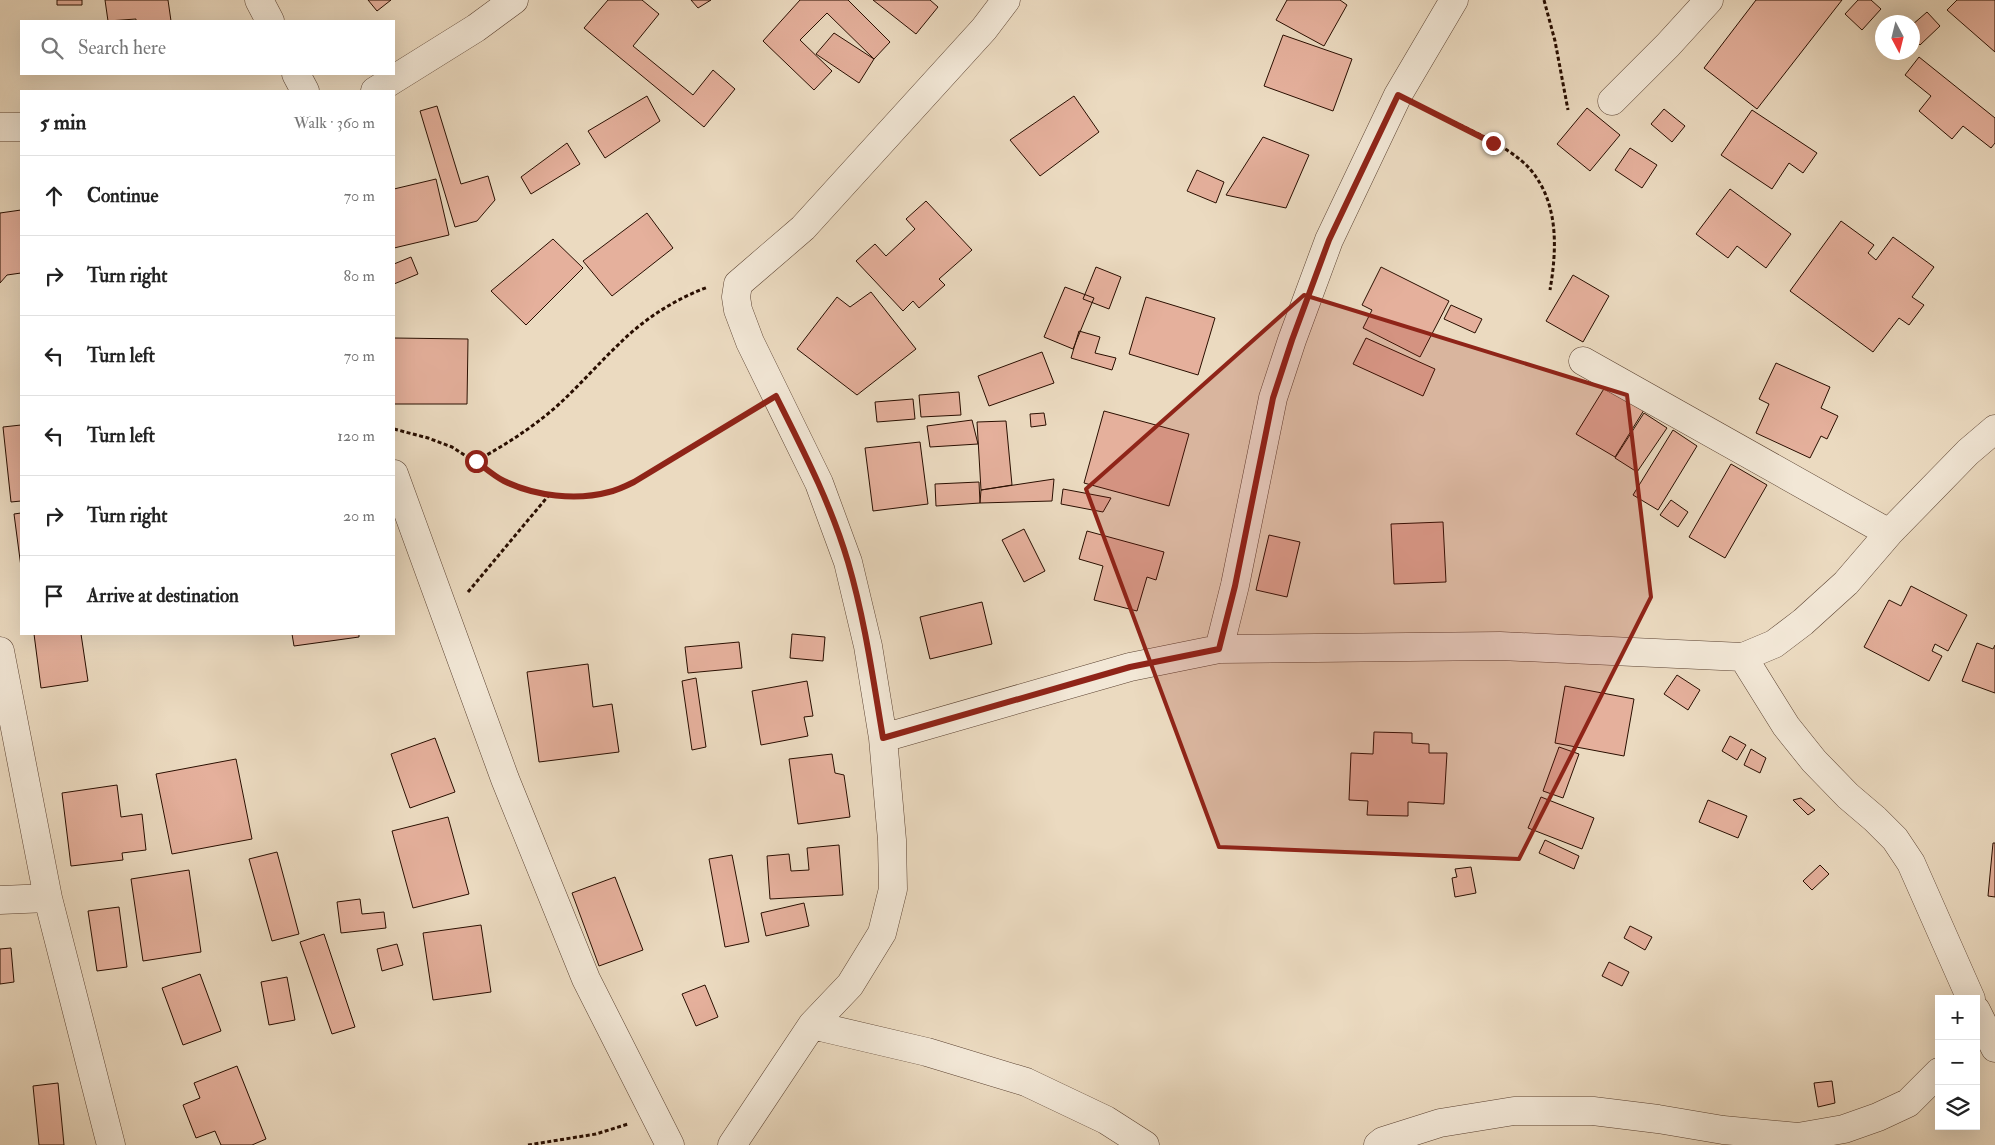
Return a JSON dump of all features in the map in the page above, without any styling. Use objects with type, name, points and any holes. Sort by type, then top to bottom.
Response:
[{"type":"street","points":[[259,0],[269,20]]},
{"type":"street","points":[[377,90],[476,28],[514,0]]},
{"type":"street","points":[[732,1145],[812,1025],[850,985],[882,933],[893,889],[892,840],[883,738],[868,646],[848,562],[819,483],[750,342],[738,310],[736,297],[738,284],[803,228],[971,43],[1006,0]]},
{"type":"street","points":[[1219,649],[1235,586],[1273,398],[1292,340],[1329,240],[1398,95],[1454,0]]},
{"type":"street","points":[[1612,101],[1668,45],[1709,0]]},
{"type":"street","points":[[297,75],[304,90]]},
{"type":"street","points":[[0,127],[20,127]]},
{"type":"street","points":[[1583,361],[1889,533]]},
{"type":"street","points":[[883,738],[1130,667],[1219,649],[1500,646],[1743,657],[1774,644],[1803,622],[1846,583],[1889,533],[1968,452],[1995,429]]},
{"type":"street","points":[[395,477],[505,779],[586,980],[670,1145]]},
{"type":"street","points":[[0,651],[48,898],[111,1145]]},
{"type":"street","points":[[1743,657],[1786,726],[1814,761],[1848,796],[1895,839],[1910,864],[1969,995]]},
{"type":"street","points":[[0,900],[48,898]]},
{"type":"street","points":[[1980,1018],[1995,1048]]},
{"type":"street","points":[[812,1025],[927,1052],[1026,1082],[1106,1120],[1145,1145]]},
{"type":"street","points":[[1378,1145],[1383,1141],[1440,1123],[1514,1111],[1593,1111],[1723,1130],[1798,1137],[1844,1130],[1878,1118],[1908,1103],[1935,1076]]},
{"type":"path","points":[[1544,0],[1555,41],[1568,110]]},
{"type":"path","points":[[1398,95],[1493,143],[1516,157],[1530,169],[1550,205],[1554,228],[1555,260],[1550,290]]},
{"type":"path","points":[[476,461],[507,444],[532,427],[558,405],[620,342],[665,307],[689,294],[713,285],[738,284]]},
{"type":"path","points":[[395,429],[452,447],[503,480],[526,490],[549,494],[582,496],[610,492],[634,482],[776,396]]},
{"type":"path","points":[[447,619],[498,554],[549,494]]},
{"type":"path","points":[[528,1145],[596,1134],[654,1116]]},
{"type":"highlighted area","points":[[1304,295],[1627,395],[1651,597],[1519,859],[1219,847],[1086,489]]},
{"type":"building","points":[[57,0],[82,0],[82,5],[57,5]]},
{"type":"building","points":[[105,0],[168,0],[171,20],[108,20]]},
{"type":"building","points":[[368,0],[391,0],[377,11]]},
{"type":"building","points":[[608,0],[642,0],[659,14],[633,46],[693,95],[713,70],[735,89],[704,127],[584,28]]},
{"type":"building","points":[[691,0],[711,0],[698,8]]},
{"type":"building","points":[[800,0],[848,0],[890,42],[874,59],[827,13],[800,40],[832,71],[814,90],[763,41]]},
{"type":"building","points":[[873,0],[930,0],[938,7],[916,34]]},
{"type":"building","points":[[1287,0],[1340,0],[1347,5],[1324,46],[1276,20]]},
{"type":"building","points":[[1756,0],[1842,0],[1757,109],[1704,68]]},
{"type":"building","points":[[1858,0],[1871,0],[1881,9],[1862,30],[1845,14]]},
{"type":"building","points":[[1957,0],[1995,0],[1995,52],[1947,10]]},
{"type":"building","points":[[1927,12],[1940,26],[1920,45],[1920,18]]},
{"type":"building","points":[[834,33],[874,59],[859,83],[816,54]]},
{"type":"building","points":[[1283,35],[1352,59],[1333,111],[1264,86]]},
{"type":"building","points":[[1920,58],[1995,118],[1995,143],[1991,148],[1963,126],[1952,139],[1919,111],[1931,96],[1905,75]]},
{"type":"building","points":[[647,96],[660,121],[605,158],[588,131]]},
{"type":"building","points":[[1074,96],[1099,132],[1040,176],[1010,140]]},
{"type":"building","points":[[437,106],[461,184],[488,176],[495,200],[477,221],[455,227],[420,111]]},
{"type":"building","points":[[1587,108],[1620,135],[1590,171],[1557,144]]},
{"type":"building","points":[[1664,109],[1685,126],[1672,142],[1651,124]]},
{"type":"building","points":[[1752,110],[1817,153],[1803,173],[1789,163],[1772,189],[1721,155]]},
{"type":"building","points":[[1263,137],[1309,155],[1286,208],[1226,195]]},
{"type":"building","points":[[567,143],[580,164],[531,194],[521,177]]},
{"type":"building","points":[[1630,148],[1657,165],[1642,188],[1615,170]]},
{"type":"building","points":[[1197,170],[1224,182],[1216,203],[1187,191]]},
{"type":"building","points":[[436,179],[449,235],[395,248],[395,189]]},
{"type":"building","points":[[1730,189],[1791,234],[1766,268],[1737,246],[1728,258],[1696,234]]},
{"type":"building","points":[[926,201],[972,250],[939,279],[945,285],[919,308],[913,301],[903,311],[856,261],[875,244],[886,256],[915,229],[906,219]]},
{"type":"building","points":[[20,210],[20,273],[7,275],[0,283],[0,213]]},
{"type":"building","points":[[647,213],[673,248],[612,296],[583,261]]},
{"type":"building","points":[[1841,221],[1874,245],[1868,253],[1876,260],[1893,237],[1934,267],[1912,297],[1924,305],[1909,325],[1899,318],[1873,352],[1790,291]]},
{"type":"building","points":[[553,239],[583,268],[526,325],[491,291]]},
{"type":"building","points":[[411,257],[418,274],[395,284],[395,264]]},
{"type":"building","points":[[1096,267],[1121,277],[1109,309],[1083,299]]},
{"type":"building","points":[[1381,267],[1449,301],[1420,357],[1363,328],[1372,310],[1362,305]]},
{"type":"building","points":[[1573,275],[1609,296],[1583,342],[1546,321]]},
{"type":"building","points":[[1065,287],[1094,298],[1073,349],[1044,337]]},
{"type":"building","points":[[871,292],[916,349],[857,395],[797,349],[837,297],[850,307]]},
{"type":"building","points":[[1146,297],[1215,318],[1198,375],[1129,354]]},
{"type":"building","points":[[1451,305],[1482,319],[1475,333],[1444,319]]},
{"type":"building","points":[[1079,331],[1100,337],[1095,353],[1116,358],[1112,370],[1071,358]]},
{"type":"building","points":[[395,338],[468,339],[467,404],[395,404]]},
{"type":"building","points":[[1366,338],[1435,369],[1423,396],[1353,364]]},
{"type":"building","points":[[1042,352],[1054,383],[989,406],[978,376]]},
{"type":"building","points":[[1776,363],[1830,387],[1821,408],[1838,416],[1827,439],[1821,436],[1810,458],[1756,433],[1769,404],[1759,399]]},
{"type":"building","points":[[1605,387],[1644,410],[1615,457],[1576,434]]},
{"type":"building","points":[[959,392],[961,415],[921,417],[919,395]]},
{"type":"building","points":[[913,399],[915,419],[877,422],[875,402]]},
{"type":"building","points":[[1104,411],[1189,434],[1169,506],[1084,483]]},
{"type":"building","points":[[1044,413],[1046,425],[1031,427],[1030,414]]},
{"type":"building","points":[[1644,413],[1667,428],[1637,472],[1615,458]]},
{"type":"building","points":[[972,420],[978,444],[930,447],[927,426]]},
{"type":"building","points":[[1006,421],[1012,485],[981,490],[977,422]]},
{"type":"building","points":[[20,425],[20,501],[11,502],[3,427]]},
{"type":"building","points":[[1673,430],[1697,446],[1658,510],[1633,495]]},
{"type":"building","points":[[920,442],[928,504],[873,511],[865,448]]},
{"type":"building","points":[[1731,464],[1767,485],[1725,558],[1689,537]]},
{"type":"building","points":[[1054,479],[1052,501],[980,503],[981,490]]},
{"type":"building","points":[[979,482],[980,503],[936,506],[935,484]]},
{"type":"building","points":[[1063,489],[1111,498],[1103,512],[1061,504]]},
{"type":"building","points":[[1671,500],[1688,512],[1678,527],[1660,515]]},
{"type":"building","points":[[20,513],[20,559],[14,514]]},
{"type":"building","points":[[1443,522],[1446,582],[1394,584],[1391,524]]},
{"type":"building","points":[[1024,529],[1045,571],[1024,582],[1002,540]]},
{"type":"building","points":[[1087,531],[1164,552],[1156,580],[1147,577],[1137,611],[1094,600],[1103,566],[1079,559]]},
{"type":"building","points":[[1269,535],[1300,542],[1287,597],[1256,590]]},
{"type":"building","points":[[1911,586],[1967,615],[1948,651],[1935,644],[1932,651],[1942,656],[1929,681],[1864,647],[1889,600],[1901,606]]},
{"type":"building","points":[[982,602],[992,644],[930,659],[920,617]]},
{"type":"building","points":[[792,634],[825,637],[823,661],[790,658]]},
{"type":"building","points":[[34,635],[81,635],[88,681],[41,688]]},
{"type":"building","points":[[292,635],[359,635],[359,637],[294,646]]},
{"type":"building","points":[[739,642],[742,668],[688,673],[685,647]]},
{"type":"building","points":[[1977,643],[1993,649],[1995,645],[1995,693],[1962,681]]},
{"type":"building","points":[[588,664],[593,707],[612,704],[619,752],[539,762],[527,672]]},
{"type":"building","points":[[1677,675],[1700,690],[1688,710],[1664,694]]},
{"type":"building","points":[[696,678],[706,747],[692,750],[682,681]]},
{"type":"building","points":[[807,681],[813,716],[804,717],[808,736],[761,745],[752,691]]},
{"type":"building","points":[[1565,686],[1634,699],[1624,756],[1555,743]]},
{"type":"building","points":[[1374,732],[1412,733],[1412,743],[1429,744],[1429,753],[1447,753],[1444,804],[1408,802],[1408,816],[1367,815],[1368,801],[1349,800],[1351,753],[1373,754]]},
{"type":"building","points":[[1730,736],[1746,745],[1737,760],[1722,751]]},
{"type":"building","points":[[435,738],[455,792],[410,808],[391,754]]},
{"type":"building","points":[[1559,747],[1579,754],[1563,798],[1543,791]]},
{"type":"building","points":[[1751,749],[1766,758],[1760,773],[1744,765]]},
{"type":"building","points":[[832,754],[835,773],[844,775],[850,817],[798,824],[789,759]]},
{"type":"building","points":[[236,759],[252,839],[172,854],[156,774]]},
{"type":"building","points":[[117,785],[121,817],[142,814],[146,850],[122,853],[123,860],[71,866],[62,793]]},
{"type":"building","points":[[1541,797],[1594,818],[1582,849],[1528,828]]},
{"type":"building","points":[[1801,798],[1815,810],[1808,815],[1793,800]]},
{"type":"building","points":[[1708,800],[1747,816],[1738,838],[1699,822]]},
{"type":"building","points":[[448,817],[469,894],[413,908],[392,831]]},
{"type":"building","points":[[1545,840],[1579,856],[1574,869],[1539,853]]},
{"type":"building","points":[[1993,843],[1995,843],[1995,897],[1988,896]]},
{"type":"building","points":[[839,845],[843,895],[770,899],[767,856],[789,854],[791,871],[809,870],[807,848]]},
{"type":"building","points":[[277,852],[299,934],[272,941],[249,859]]},
{"type":"building","points":[[732,855],[749,942],[725,947],[709,859]]},
{"type":"building","points":[[1820,865],[1829,874],[1812,890],[1803,881]]},
{"type":"building","points":[[1471,867],[1476,893],[1455,897],[1452,878],[1457,877],[1455,869]]},
{"type":"building","points":[[189,870],[201,952],[143,961],[131,879]]},
{"type":"building","points":[[615,877],[643,950],[599,966],[572,893]]},
{"type":"building","points":[[360,899],[362,914],[384,912],[386,928],[341,933],[337,902]]},
{"type":"building","points":[[804,903],[809,926],[766,936],[761,913]]},
{"type":"building","points":[[119,907],[127,967],[97,971],[88,911]]},
{"type":"building","points":[[481,925],[491,992],[433,1000],[423,933]]},
{"type":"building","points":[[1630,926],[1652,937],[1645,950],[1624,938]]},
{"type":"building","points":[[324,934],[355,1027],[332,1034],[300,942]]},
{"type":"building","points":[[397,944],[403,965],[382,971],[377,949]]},
{"type":"building","points":[[11,948],[14,982],[0,984],[0,949]]},
{"type":"building","points":[[1609,962],[1629,972],[1622,986],[1602,976]]},
{"type":"building","points":[[200,974],[221,1031],[183,1045],[162,988]]},
{"type":"building","points":[[287,977],[295,1020],[269,1025],[261,982]]},
{"type":"building","points":[[705,985],[718,1017],[696,1026],[682,994]]},
{"type":"building","points":[[237,1066],[266,1139],[252,1145],[221,1145],[215,1131],[196,1138],[183,1105],[200,1098],[194,1083]]},
{"type":"building","points":[[1832,1081],[1835,1103],[1818,1107],[1814,1083]]},
{"type":"building","points":[[58,1083],[64,1145],[39,1145],[33,1086]]},
{"type":"route","points":[[476,461],[503,480],[526,490],[549,494],[582,496],[610,492],[634,482],[776,396],[819,483],[848,562],[868,646],[883,738],[1130,667],[1219,649],[1235,586],[1273,398],[1329,240],[1398,95],[1493,143]]}]
